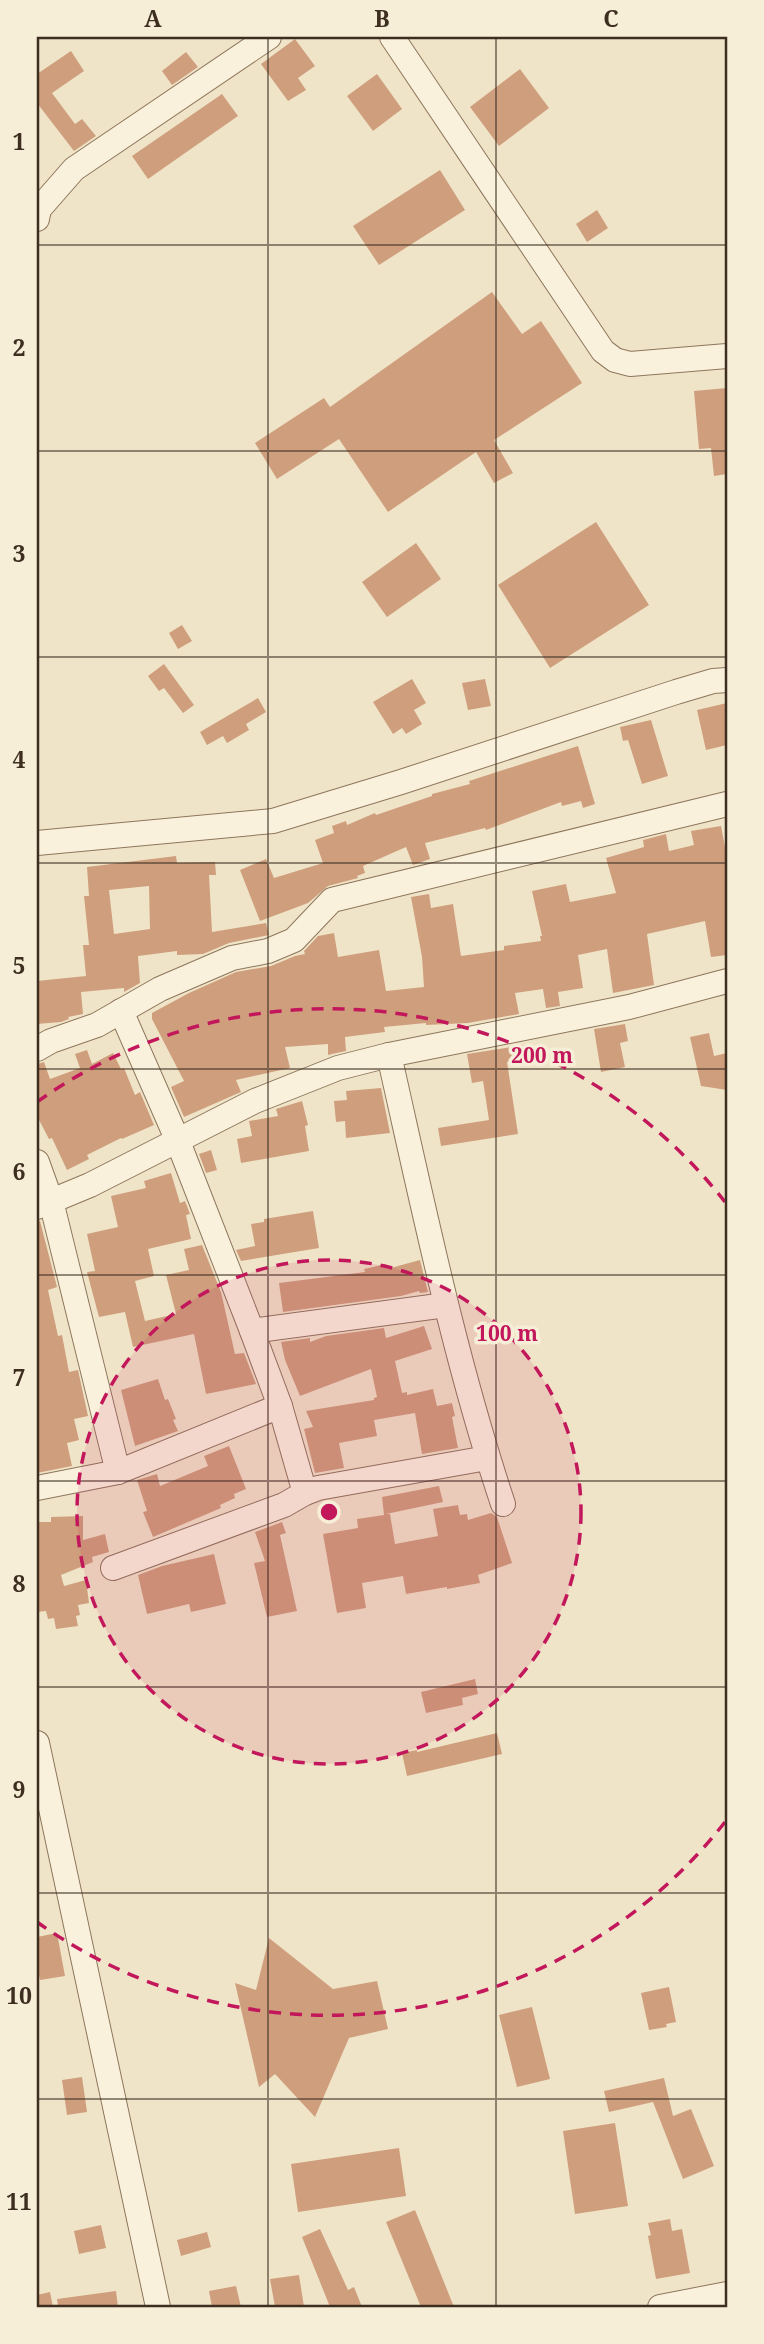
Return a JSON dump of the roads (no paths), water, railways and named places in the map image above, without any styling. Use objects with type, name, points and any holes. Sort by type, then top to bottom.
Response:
[{"type":"street","points":[[37,219],[39,209],[74,169],[269,37]]},
{"type":"street","points":[[392,37],[603,351],[615,360],[630,364],[727,356]]},
{"type":"street","points":[[37,844],[273,821],[676,692],[713,681],[727,680]]},
{"type":"street","points":[[37,1049],[51,1041],[97,1025],[160,989],[232,958],[268,951],[294,940],[332,900],[727,804]]},
{"type":"street","points":[[44,1204],[90,1185],[254,1101],[338,1068],[389,1055],[629,1007],[727,981]]},
{"type":"street","points":[[121,1011],[177,1139],[252,1331],[280,1406],[304,1493]]},
{"type":"street","points":[[389,1055],[446,1305],[503,1504]]},
{"type":"street","points":[[37,1162],[44,1204],[118,1472]]},
{"type":"street","points":[[252,1331],[446,1305]]},
{"type":"street","points":[[37,1488],[118,1472],[280,1406]]},
{"type":"street","points":[[113,1568],[284,1505],[318,1488],[488,1458]]},
{"type":"street","points":[[37,1743],[158,2307]]},
{"type":"street","points":[[660,2307],[727,2294]]}]
